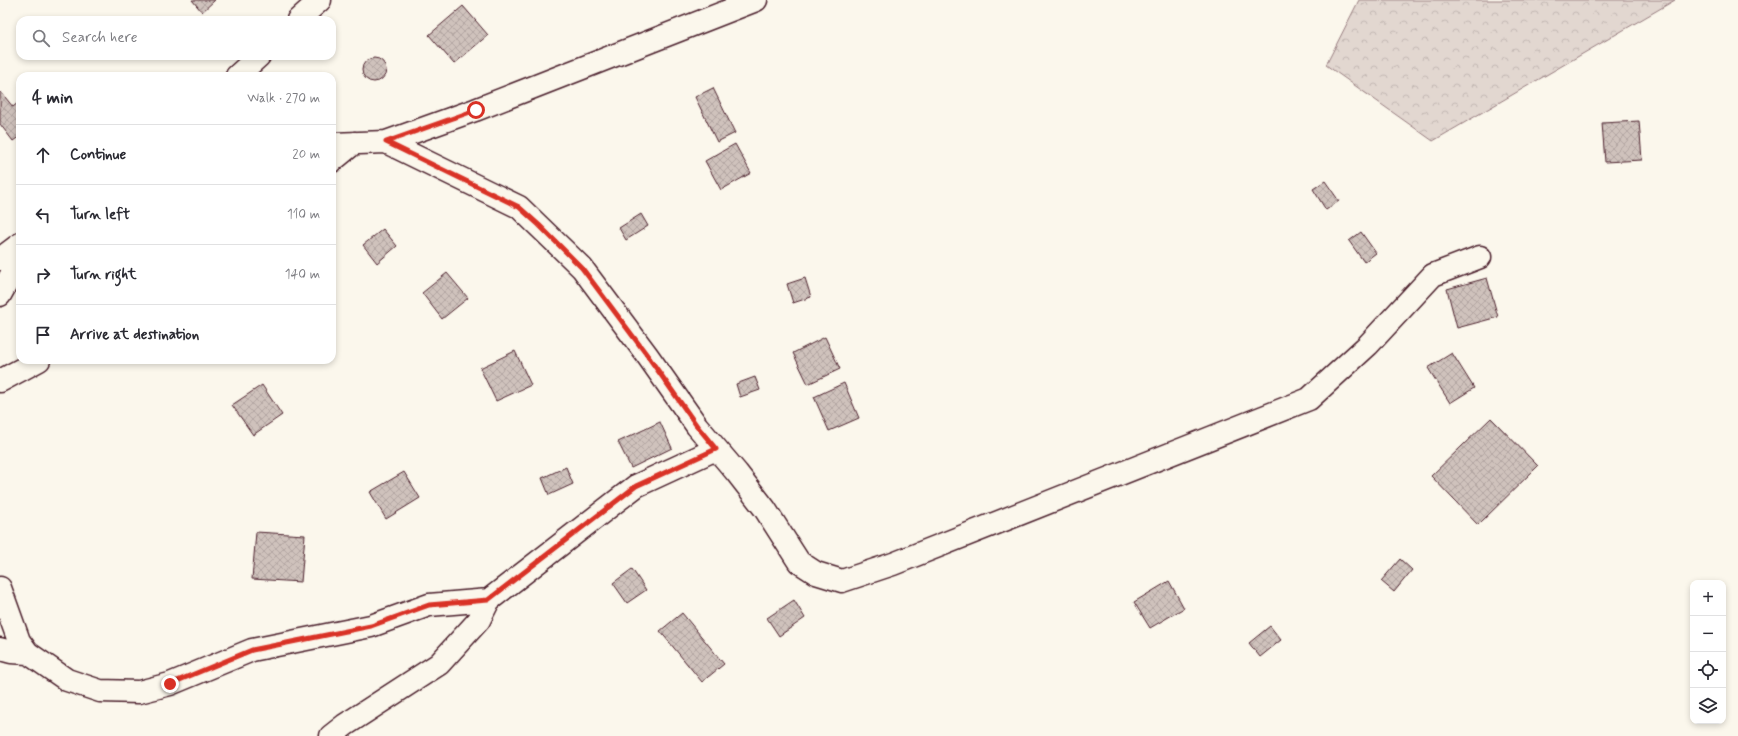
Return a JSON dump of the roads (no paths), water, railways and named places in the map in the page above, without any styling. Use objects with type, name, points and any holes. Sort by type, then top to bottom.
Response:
[{"type":"street","points":[[302,16],[320,0]]},
{"type":"street","points":[[336,144],[386,142],[476,110],[756,0]]},
{"type":"street","points":[[241,72],[255,60]]},
{"type":"street","points":[[386,142],[519,207],[582,268],[647,355],[697,426],[765,509],[799,562],[816,573],[842,581],[893,564],[1309,399],[1368,345],[1433,275],[1480,257]]},
{"type":"street","points":[[336,158],[354,143]]},
{"type":"street","points":[[0,258],[16,247]]},
{"type":"street","points":[[0,295],[16,266]]},
{"type":"street","points":[[0,381],[32,364]]},
{"type":"street","points":[[330,736],[439,664],[479,620],[488,600],[636,486],[716,449]]},
{"type":"street","points":[[0,588],[19,641],[28,652],[67,680],[100,691],[139,692],[170,684],[252,650],[371,626],[429,605],[488,600]]},
{"type":"street","points":[[0,649],[11,652],[28,652]]}]
